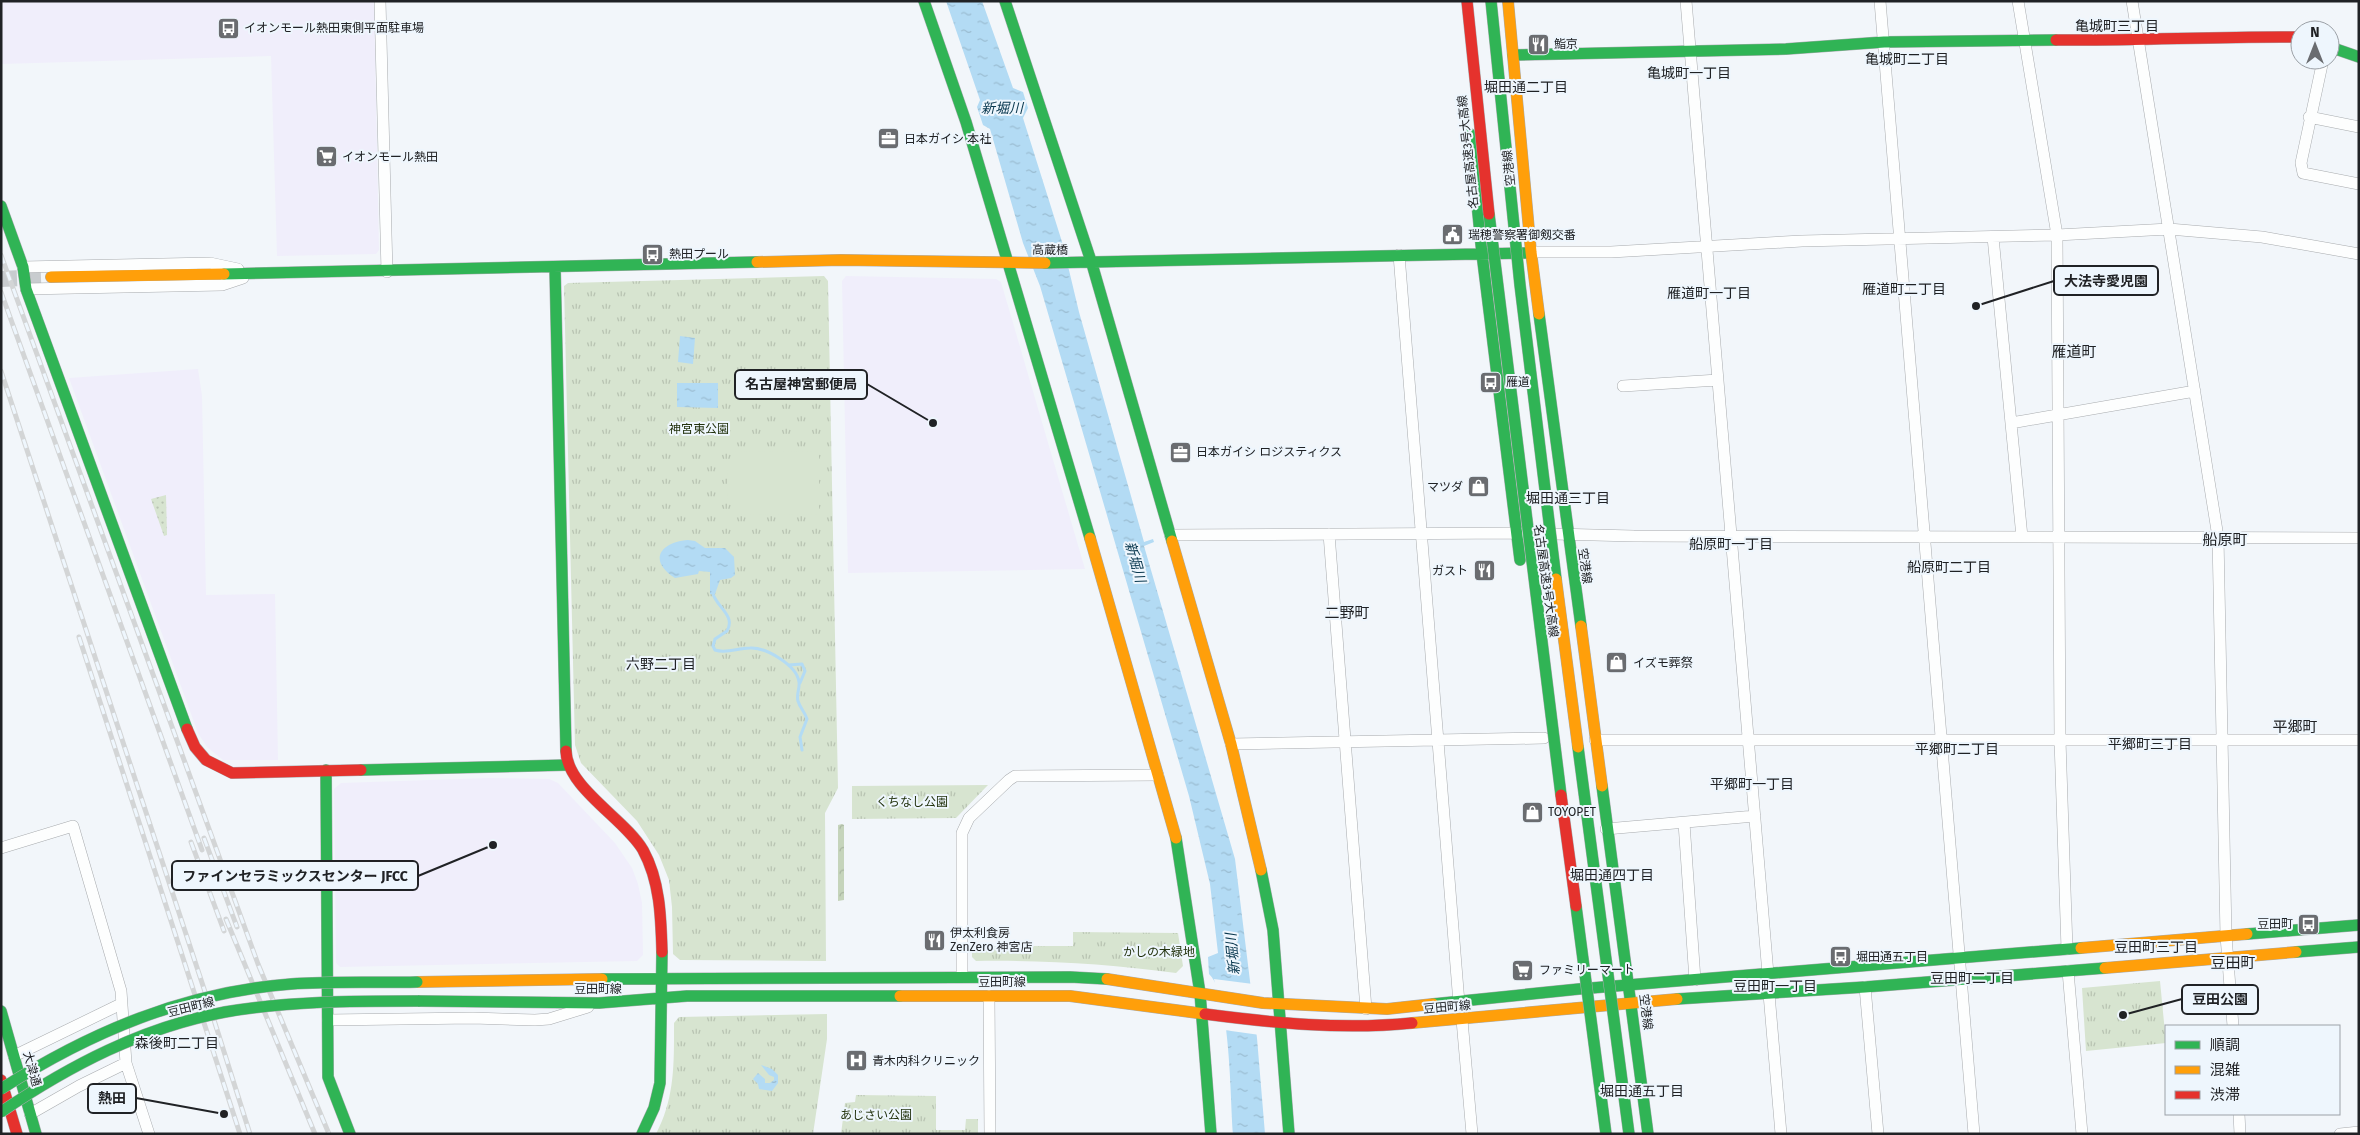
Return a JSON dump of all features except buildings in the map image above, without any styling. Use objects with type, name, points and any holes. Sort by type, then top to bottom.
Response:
[{"type":"main road","points":[[924,1],[1014,263],[1176,836],[1200,994],[1211,1134]]},
{"type":"main road","points":[[1005,1],[1092,264],[1231,744],[1264,881],[1273,930],[1289,1134]]},
{"type":"main road","points":[[1458,1],[1482,254],[1516,533],[1583,1008],[1597,1134]]},
{"type":"main road","name":"名古屋高速3号大高線","points":[[1467,1],[1489,226],[1521,495],[1606,1134]]},
{"type":"main road","points":[[1482,1],[1491,110],[1523,392],[1545,491]]},
{"type":"main road","name":"名古屋高速3号大高線","points":[[1491,1],[1513,223],[1545,491],[1629,1134]]},
{"type":"main road","name":"空港線","points":[[1508,1],[1531,252],[1594,740],[1648,1134]]},
{"type":"main road","points":[[1513,55],[1786,49],[1884,42],[2024,39],[2138,41],[2213,36],[2290,37]]},
{"type":"main road","points":[[2340,50],[2359,57]]},
{"type":"main road","points":[[1,206],[23,267],[26,289],[194,746],[201,757],[211,765],[232,773],[568,766]]},
{"type":"main road","name":"高蔵橋","points":[[51,277],[387,272],[841,260],[1092,264],[1531,252]]},
{"type":"main road","points":[[555,267],[566,752],[568,766],[642,849],[656,881],[661,914],[659,1091],[654,1110],[642,1134]]},
{"type":"main road","points":[[326,770],[328,1078],[350,1134]]},
{"type":"main road","points":[[1572,825],[1619,1134]]},
{"type":"main road","name":"豆田町線","points":[[1,1089],[35,1066],[80,1042],[133,1020],[193,1000],[291,984],[660,978],[962,977],[1109,979],[1262,1003],[1366,1009],[1459,1003],[1580,989],[2359,925]]},
{"type":"main road","name":"豆田町線","points":[[1,1112],[41,1084],[88,1059],[128,1041],[171,1026],[256,1007],[337,1001],[599,1003],[696,996],[1070,996],[1202,1012],[1281,1024],[1371,1027],[1696,997],[1865,987],[2359,946]]},
{"type":"main road","name":"大津通","points":[[1,1011],[36,1134]]},
{"type":"main road","points":[[1,1080],[17,1134]]},
{"type":"street","points":[[380,1],[387,272]]},
{"type":"street","points":[[1686,1],[1750,740],[1768,974]]},
{"type":"street","points":[[1880,1],[1974,1134]]},
{"type":"street","points":[[2018,1],[2057,235],[2060,740],[2068,949]]},
{"type":"street","points":[[2132,1],[2218,538],[2226,936],[2233,1025]]},
{"type":"street","points":[[2321,70],[2309,117],[2301,163],[2303,172],[2359,184]]},
{"type":"street","points":[[2309,117],[2359,127]]},
{"type":"street","points":[[1531,252],[1611,252],[1802,241],[2057,235],[2168,229],[2262,237],[2359,254]]},
{"type":"street","points":[[1993,237],[2022,537]]},
{"type":"street","points":[[1399,255],[1459,1003]]},
{"type":"street","points":[[23,267],[210,263],[259,274]]},
{"type":"street","points":[[26,289],[222,285],[259,274]]},
{"type":"street","points":[[1623,386],[1718,380]]},
{"type":"street","points":[[2011,423],[2195,391]]},
{"type":"street","points":[[1170,535],[1516,533],[1732,536],[2359,538]]},
{"type":"street","points":[[1329,534],[1366,1009]]},
{"type":"street","points":[[1231,744],[1544,738]]},
{"type":"street","points":[[1594,740],[2359,740]]},
{"type":"street","points":[[962,977],[962,832],[969,818],[1008,780],[1015,776],[1158,775]]},
{"type":"street","points":[[1606,829],[1684,824],[1755,816]]},
{"type":"street","points":[[1684,824],[1695,980]]},
{"type":"street","points":[[1,848],[73,826],[120,991],[126,1063],[149,1134]]},
{"type":"street","points":[[2068,971],[2082,1134]]},
{"type":"street","points":[[1865,987],[1878,1134]]},
{"type":"street","points":[[1769,994],[1781,1134]]},
{"type":"street","points":[[989,996],[990,1134]]},
{"type":"street","points":[[328,1020],[473,1018],[535,1020],[550,1019],[599,1003]]},
{"type":"street","points":[[14,1056],[121,1004]]},
{"type":"street","points":[[1462,1020],[1472,1134]]},
{"type":"street","points":[[30,1114],[79,1086],[126,1063]]},
{"type":"street","points":[[2239,1115],[2240,1134]]},
{"type":"street","points":[[2340,1134],[2359,1132]]},
{"type":"shaded area","name":"イオンモール熱田","points":[[1,1],[374,1],[379,250],[376,254],[277,256],[271,56],[1,64]]},
{"type":"shaded area","points":[[846,276],[996,279],[1001,282],[1085,569],[848,573],[842,281]]},
{"type":"shaded area","points":[[198,369],[202,396],[206,595],[275,594],[278,760],[223,760],[207,747],[198,733],[69,378]]},
{"type":"shaded area","points":[[489,778],[549,779],[558,783],[615,843],[632,868],[638,884],[642,903],[643,955],[637,961],[340,967],[336,963],[334,789],[341,783]]},
{"type":"green space","name":"神宮東公園","points":[[824,276],[828,281],[838,788],[825,813],[826,961],[680,960],[673,954],[672,907],[669,880],[659,855],[637,821],[581,763],[575,745],[564,286],[568,283]]},
{"type":"green space","points":[[819,451],[819,514],[732,515],[732,501],[728,500],[727,469],[731,469],[731,452]]},
{"type":"green space","points":[[166,495],[167,535],[164,536],[151,499]]},
{"type":"green space","name":"くちなし公園","points":[[988,785],[956,818],[852,819],[852,786]]},
{"type":"green space","points":[[838,825],[844,825],[844,900],[838,901]]},
{"type":"green space","name":"かしの木緑地","points":[[1073,932],[1178,933],[1183,966],[1176,973],[1076,963],[976,961],[972,957],[972,946],[1073,946]]},
{"type":"green space","points":[[2160,981],[2165,1043],[2086,1051],[2082,988]]},
{"type":"green space","points":[[827,1014],[827,1039],[813,1134],[656,1134],[670,1094],[674,1023],[679,1017]]},
{"type":"green space","name":"あじさい公園","points":[[856,1095],[936,1096],[936,1130],[965,1130],[966,1119],[978,1119],[978,1134],[841,1134],[845,1103],[855,1102]]},
{"type":"water","name":"新堀川","points":[[946,1],[982,1],[1013,88],[1023,92],[1028,108],[1023,118],[1063,245],[1079,312],[1144,542],[1153,539],[1154,542],[1144,546],[1235,859],[1257,1038],[1265,1134],[1233,1134],[1228,1049],[1222,1003],[1216,985],[1209,974],[1208,957],[1218,953],[1210,884],[1189,796],[1040,286],[1023,243],[990,129],[983,125],[977,107],[980,100]]},
{"type":"water","points":[[680,336],[695,338],[693,364],[678,362]]},
{"type":"water","points":[[677,383],[718,383],[718,408],[677,407]]},
{"type":"water","points":[[679,541],[695,541],[705,548],[725,548],[734,557],[735,575],[731,578],[720,580],[715,594],[710,594],[710,572],[699,571],[698,574],[675,578],[661,565],[661,553],[665,548]]},
{"type":"water","points":[[761,1065],[772,1069],[778,1075],[778,1083],[772,1091],[759,1089],[758,1084],[753,1079],[758,1073],[765,1079],[765,1083],[770,1083],[774,1080],[774,1077],[769,1075]]},
{"type":"pier","points":[[1214,979],[1253,984],[1260,1035],[1224,1030]]},
{"type":"waterway","points":[[713,594],[728,616],[729,621],[727,631],[715,639],[713,646],[715,650],[724,651],[750,648],[764,650],[787,664],[797,676],[799,682],[798,701],[807,719],[800,737],[802,750]]},
{"type":"waterway","points":[[788,665],[802,664],[805,671],[800,683]]},
{"type":"tunnel","points":[[1,279],[51,277]]},
{"type":"railway","points":[[1,255],[258,964],[329,1134]]},
{"type":"railway","points":[[1,292],[202,850]]},
{"type":"railway","points":[[1,371],[250,1134]]},
{"type":"railway","points":[[79,637],[240,1134]]},
{"type":"railway","points":[[204,838],[237,927]]},
{"type":"railway","points":[[191,842],[224,931]]},
{"type":"railway","points":[[226,919],[315,1134]]},
{"type":"traffic: fast","points":[[924,1],[966,122],[1090,538]]},
{"type":"traffic: fast","points":[[1005,1],[1092,264],[1172,541]]},
{"type":"traffic: fast","points":[[1491,1],[1520,285],[1556,579]]},
{"type":"traffic: fast","points":[[1513,55],[1786,49],[1884,42],[2056,40]]},
{"type":"traffic: fast","points":[[2340,50],[2359,57]]},
{"type":"traffic: fast","points":[[1470,134],[1482,254],[1520,560]]},
{"type":"traffic: fast","points":[[1,206],[23,267],[26,289],[187,729]]},
{"type":"traffic: fast","points":[[1489,214],[1561,795]]},
{"type":"traffic: fast","points":[[1045,263],[1528,253]]},
{"type":"traffic: fast","points":[[224,274],[757,262]]},
{"type":"traffic: fast","points":[[555,267],[566,751]]},
{"type":"traffic: fast","points":[[1539,314],[1581,626]]},
{"type":"traffic: fast","points":[[1578,747],[1629,1134]]},
{"type":"traffic: fast","points":[[361,770],[568,765]]},
{"type":"traffic: fast","points":[[326,770],[328,1077],[350,1134]]},
{"type":"traffic: fast","points":[[1602,786],[1648,1134]]},
{"type":"traffic: fast","points":[[1176,838],[1200,993],[1211,1134]]},
{"type":"traffic: fast","points":[[1261,870],[1273,930],[1289,1134]]},
{"type":"traffic: fast","points":[[1576,906],[1606,1134]]},
{"type":"traffic: fast","points":[[2247,934],[2359,925]]},
{"type":"traffic: fast","points":[[2296,952],[2359,947]]},
{"type":"traffic: fast","points":[[1433,1004],[1579,989],[2081,948]]},
{"type":"traffic: fast","points":[[642,1134],[654,1108],[660,1083],[662,952]]},
{"type":"traffic: fast","points":[[1677,999],[1865,987],[2105,968]]},
{"type":"traffic: fast","points":[[602,979],[1070,977],[1107,979]]},
{"type":"traffic: fast","points":[[1,1089],[35,1068],[104,1033],[140,1018],[213,996],[252,988],[291,984],[417,982]]},
{"type":"traffic: fast","points":[[418,1001],[599,1003],[687,996],[900,996]]},
{"type":"traffic: fast","points":[[1,1112],[53,1079],[108,1050],[165,1027],[195,1019],[249,1008],[297,1004],[418,1001]]},
{"type":"traffic: fast","points":[[1,1011],[36,1134]]},
{"type":"traffic: slow","points":[[1508,1],[1531,252],[1539,314]]},
{"type":"traffic: slow","points":[[757,262],[841,260],[1045,263]]},
{"type":"traffic: slow","points":[[51,277],[224,274]]},
{"type":"traffic: slow","points":[[1090,538],[1176,838]]},
{"type":"traffic: slow","points":[[1172,541],[1231,744],[1261,870]]},
{"type":"traffic: slow","points":[[1556,579],[1578,747]]},
{"type":"traffic: slow","points":[[1581,626],[1602,786]]},
{"type":"traffic: slow","points":[[2081,948],[2247,934]]},
{"type":"traffic: slow","points":[[2105,968],[2296,952]]},
{"type":"traffic: slow","points":[[417,982],[602,979]]},
{"type":"traffic: slow","points":[[1107,979],[1263,1003],[1387,1009],[1433,1004]]},
{"type":"traffic: slow","points":[[900,996],[1070,996],[1205,1014]]},
{"type":"traffic: slow","points":[[1412,1023],[1677,999]]},
{"type":"traffic: jam","points":[[1467,1],[1489,214]]},
{"type":"traffic: jam","points":[[2056,40],[2290,37]]},
{"type":"traffic: jam","points":[[187,729],[195,747],[206,760],[232,773],[361,770]]},
{"type":"traffic: jam","points":[[566,751],[569,765],[576,778],[598,803],[635,838],[649,862],[659,900],[662,952]]},
{"type":"traffic: jam","points":[[1561,795],[1576,906]]},
{"type":"traffic: jam","points":[[1205,1014],[1334,1026],[1412,1023]]},
{"type":"traffic: jam","points":[[1,1080],[17,1134]]},
{"type":"place","name":"イオンモール熱田東側平面駐車場","points":[[228,28]]},
{"type":"place","name":"鮨京","points":[[1538,44]]},
{"type":"place","name":"日本ガイシ 本社","points":[[888,139]]},
{"type":"place","name":"イオンモール熱田","points":[[326,157]]},
{"type":"place","name":"瑞穂警察署御剱交番","points":[[1452,235]]},
{"type":"place","name":"熱田プール","points":[[653,254]]},
{"type":"place","name":"大法寺愛児園","points":[[1976,306]]},
{"type":"place","name":"雁道","points":[[1490,382]]},
{"type":"place","name":"名古屋神宮郵便局","points":[[933,423]]},
{"type":"place","name":"日本ガイシ ロジスティクス","points":[[1180,452]]},
{"type":"place","name":"マツダ","points":[[1479,487]]},
{"type":"place","name":"ガスト","points":[[1484,571]]},
{"type":"place","name":"イズモ葬祭","points":[[1617,663]]},
{"type":"place","name":"TOYOPET","points":[[1532,812]]},
{"type":"place","name":"ファインセラミックスセンター JFCC","points":[[493,845]]},
{"type":"place","name":"豆田町","points":[[2309,924]]},
{"type":"place","name":"伊太利食房 ZenZero 神宮店","points":[[934,940]]},
{"type":"place","name":"堀田通五丁目","points":[[1840,957]]},
{"type":"place","name":"ファミリーマート","points":[[1523,970]]},
{"type":"place","name":"豆田公園","points":[[2123,1015]]},
{"type":"place","name":"青木内科クリニック","points":[[856,1061]]},
{"type":"place","name":"熱田","points":[[224,1114]]},
{"type":"district","name":"亀城町三丁目","points":[[2117,26]]},
{"type":"district","name":"亀城町二丁目","points":[[1907,59]]},
{"type":"district","name":"亀城町一丁目","points":[[1689,73]]},
{"type":"district","name":"堀田通二丁目","points":[[1526,87]]},
{"type":"district","name":"雁道町二丁目","points":[[1904,289]]},
{"type":"district","name":"雁道町一丁目","points":[[1709,293]]},
{"type":"district","name":"雁道町","points":[[2074,352]]},
{"type":"district","name":"堀田通三丁目","points":[[1568,498]]},
{"type":"district","name":"船原町","points":[[2225,540]]},
{"type":"district","name":"船原町一丁目","points":[[1731,544]]},
{"type":"district","name":"船原町二丁目","points":[[1949,567]]},
{"type":"district","name":"二野町","points":[[1347,613]]},
{"type":"district","name":"六野二丁目","points":[[661,664]]},
{"type":"district","name":"平郷町","points":[[2295,727]]},
{"type":"district","name":"平郷町三丁目","points":[[2150,744]]},
{"type":"district","name":"平郷町二丁目","points":[[1957,749]]},
{"type":"district","name":"平郷町一丁目","points":[[1752,784]]},
{"type":"district","name":"堀田通四丁目","points":[[1612,875]]},
{"type":"district","name":"豆田町三丁目","points":[[2156,947]]},
{"type":"district","name":"豆田町","points":[[2233,963]]},
{"type":"district","name":"豆田町二丁目","points":[[1972,978]]},
{"type":"district","name":"豆田町一丁目","points":[[1775,986]]},
{"type":"district","name":"森後町二丁目","points":[[177,1043]]},
{"type":"district","name":"堀田通五丁目","points":[[1642,1091]]}]
